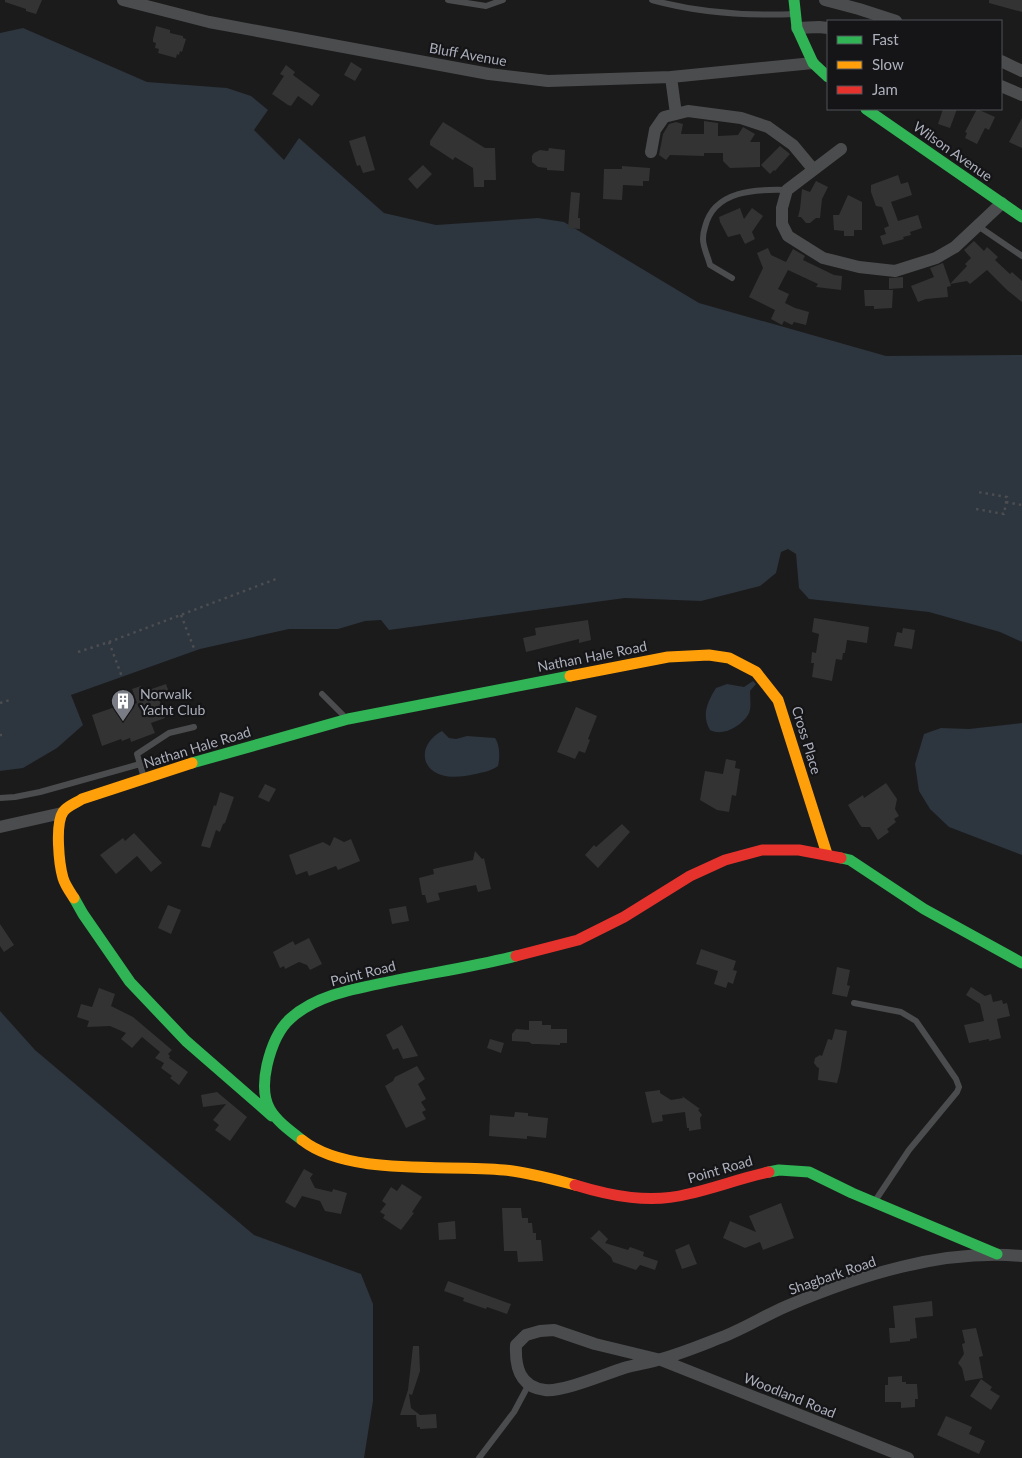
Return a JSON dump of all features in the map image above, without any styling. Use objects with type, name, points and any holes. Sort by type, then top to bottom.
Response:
[{"type":"street","name":"Bluff Avenue","points":[[123,0],[209,22],[490,74],[548,81],[671,76],[814,63]]},
{"type":"street","points":[[794,0],[797,28],[814,63],[827,76]]},
{"type":"street","points":[[825,0],[893,20]]},
{"type":"street","points":[[797,28],[827,28]]},
{"type":"street","points":[[1002,61],[1022,71]]},
{"type":"street","points":[[671,76],[676,114]]},
{"type":"street","points":[[1002,86],[1022,96]]},
{"type":"street","name":"Wilson Avenue","points":[[867,110],[1022,217]]},
{"type":"street","points":[[651,152],[654,130],[664,117],[688,111],[741,118],[768,127],[793,145],[813,169]]},
{"type":"street","points":[[841,149],[787,190],[782,208],[782,224],[788,236],[824,258],[859,267],[895,271],[936,258],[955,247],[1002,203]]},
{"type":"street","name":"Nathan Hale Road","points":[[62,814],[68,807],[82,799],[202,760],[348,719],[668,657],[708,655],[729,658]]},
{"type":"street","name":"Cross Place","points":[[729,658],[756,672],[778,700],[827,854]]},
{"type":"street","points":[[0,826],[62,814],[59,829],[59,853],[63,878],[83,914],[130,982],[186,1041],[276,1120]]},
{"type":"street","name":"Point Road","points":[[997,1254],[809,1172],[779,1170],[745,1177],[686,1195],[641,1198],[598,1192],[557,1180],[504,1170],[394,1167],[349,1160],[313,1149],[276,1120],[266,1103],[265,1075],[272,1044],[289,1020],[305,1007],[344,991],[512,957],[578,940],[624,917],[690,876],[724,860],[762,850],[799,850],[850,860],[924,909],[1022,963]]},
{"type":"street","name":"Shagbark Road","points":[[529,1384],[543,1390],[555,1391],[626,1367],[661,1360],[728,1335],[786,1306],[848,1283],[914,1264],[950,1257],[997,1254],[1022,1256]]},
{"type":"street","points":[[529,1384],[522,1378],[515,1362],[516,1345],[526,1335],[540,1331],[554,1330],[595,1344],[661,1360]]},
{"type":"street","name":"Woodland Road","points":[[661,1360],[908,1458]]},
{"type":"lane","points":[[448,0],[486,6],[503,0]]},
{"type":"lane","points":[[652,0],[718,14],[758,16],[796,14]]},
{"type":"lane","points":[[732,278],[710,265],[702,238],[708,217],[720,203],[739,193],[760,189],[787,190]]},
{"type":"lane","points":[[978,226],[1022,256]]},
{"type":"lane","points":[[322,694],[348,719]]},
{"type":"lane","points":[[144,779],[137,754],[169,733],[194,727]]},
{"type":"lane","points":[[0,798],[15,798],[40,792],[140,764]]},
{"type":"lane","points":[[854,1002],[901,1012],[916,1021],[956,1079],[959,1087],[957,1092],[909,1150],[875,1202]]},
{"type":"lane","points":[[478,1458],[514,1412],[529,1384]]},
{"type":"path","points":[[976,509],[1004,514],[1007,497],[978,492]]},
{"type":"path","points":[[1006,502],[1022,505]]},
{"type":"path","points":[[78,652],[276,579]]},
{"type":"path","points":[[181,615],[195,651]]},
{"type":"path","points":[[109,642],[122,677]]},
{"type":"path","points":[[0,703],[10,700]]},
{"type":"shaded area","points":[[23,28],[147,82],[227,88],[251,96],[268,110],[254,130],[284,160],[299,138],[384,213],[436,225],[538,218],[564,222],[699,303],[886,356],[1022,355],[1022,642],[1000,632],[929,612],[809,599],[799,588],[796,554],[788,549],[781,552],[776,573],[760,586],[701,601],[625,598],[389,630],[381,620],[365,621],[338,629],[289,629],[200,649],[71,695],[83,725],[57,748],[23,768],[0,771],[0,33]]},
{"type":"shaded area","points":[[753,681],[756,684],[750,691],[750,709],[745,719],[726,731],[715,732],[710,730],[706,714],[708,703],[716,688],[727,684],[744,687]]},
{"type":"shaded area","points":[[1022,723],[1022,855],[949,827],[930,809],[919,791],[915,764],[924,734],[941,728],[969,729]]},
{"type":"shaded area","points":[[442,731],[449,738],[456,739],[467,736],[495,738],[499,752],[498,766],[472,775],[453,777],[436,773],[426,762],[426,749],[434,736]]},
{"type":"shaded area","points":[[0,1011],[35,1050],[254,1235],[361,1274],[373,1304],[373,1401],[364,1458],[0,1458]]},
{"type":"building","points":[[5,0],[42,0],[36,14],[5,2]]},
{"type":"building","points":[[989,0],[1022,0],[1022,12],[989,3]]},
{"type":"building","points":[[156,26],[170,30],[170,33],[183,36],[186,39],[182,52],[180,51],[179,55],[177,54],[176,58],[158,53],[159,49],[155,48],[156,43],[153,42]]},
{"type":"building","points":[[351,62],[362,69],[355,81],[344,75]]},
{"type":"building","points":[[286,65],[295,72],[293,75],[320,95],[312,106],[298,96],[291,106],[272,94],[284,76],[280,74]]},
{"type":"building","points":[[943,110],[957,110],[950,128],[938,124]]},
{"type":"building","points":[[976,110],[995,117],[989,130],[985,128],[977,144],[965,138],[967,133],[965,132]]},
{"type":"building","points":[[1022,118],[1022,148],[1009,142]]},
{"type":"building","points":[[704,121],[718,123],[718,136],[738,135],[743,127],[755,134],[750,142],[760,142],[760,167],[730,168],[723,161],[723,153],[704,153],[704,156],[670,155],[666,160],[659,155],[663,134],[669,124],[676,122],[683,124],[681,134],[704,134]]},
{"type":"building","points":[[443,122],[485,148],[495,148],[496,180],[484,180],[484,187],[474,187],[473,168],[455,157],[453,160],[430,145],[430,141]]},
{"type":"building","points":[[365,136],[375,170],[363,173],[360,165],[357,166],[349,141]]},
{"type":"building","points":[[780,146],[790,154],[770,174],[761,165]]},
{"type":"building","points":[[549,148],[565,150],[564,171],[547,170],[547,168],[538,167],[532,162],[534,153],[540,150],[548,151]]},
{"type":"building","points":[[423,165],[432,174],[417,189],[408,179]]},
{"type":"building","points":[[622,166],[650,168],[649,181],[643,181],[643,186],[623,185],[622,200],[603,199],[604,169],[622,169]]},
{"type":"building","points":[[898,175],[901,184],[908,182],[912,195],[891,202],[898,221],[918,215],[922,228],[910,232],[911,235],[903,237],[904,239],[883,245],[880,236],[886,234],[884,228],[889,226],[882,207],[876,206],[871,192],[871,185]]},
{"type":"building","points":[[816,181],[828,187],[822,199],[820,218],[806,223],[801,217],[798,217],[802,189],[810,192]]},
{"type":"building","points":[[571,192],[580,193],[578,218],[580,218],[580,229],[568,228]]},
{"type":"building","points":[[848,195],[862,202],[862,230],[854,230],[854,236],[844,236],[844,231],[834,230],[833,215],[839,215]]},
{"type":"building","points":[[740,208],[744,219],[752,208],[763,216],[752,232],[755,239],[745,244],[740,234],[728,237],[719,217]]},
{"type":"building","points":[[974,241],[984,251],[987,247],[998,257],[995,260],[1010,274],[1012,272],[1022,281],[1022,302],[987,270],[970,284],[967,281],[950,284],[967,266],[965,264],[971,258],[964,250]]},
{"type":"building","points":[[768,248],[771,255],[786,262],[793,249],[805,256],[803,260],[834,275],[842,276],[841,290],[816,287],[818,284],[788,270],[778,289],[789,294],[785,303],[809,312],[806,325],[794,322],[792,325],[784,321],[782,325],[771,319],[775,310],[749,297],[763,268],[757,253]]},
{"type":"building","points":[[943,263],[951,286],[947,287],[948,297],[926,299],[918,302],[911,286],[934,277],[930,268]]},
{"type":"building","points":[[903,277],[903,288],[889,289],[889,278]]},
{"type":"building","points":[[864,290],[893,290],[892,308],[874,309],[874,306],[865,306]]},
{"type":"building","points":[[814,618],[869,627],[867,643],[847,640],[842,660],[836,659],[832,681],[812,677],[814,663],[811,663],[812,652],[816,653],[819,634],[812,632]]},
{"type":"building","points":[[588,620],[591,640],[579,643],[579,639],[526,652],[523,638],[536,635],[535,628]]},
{"type":"building","points":[[903,628],[915,630],[912,649],[894,646],[897,632],[902,633]]},
{"type":"building","name":"Norwalk Yacht Club","points":[[166,684],[170,695],[159,698],[165,718],[151,723],[155,733],[131,742],[130,738],[122,741],[121,739],[102,746],[92,715],[115,707],[116,710],[137,703],[132,689],[141,686],[143,692]]},
{"type":"building","points":[[576,707],[597,716],[585,753],[579,751],[575,759],[557,752]]},
{"type":"building","points":[[726,759],[736,761],[735,768],[740,769],[736,796],[732,795],[729,812],[717,810],[700,800],[705,771],[723,774]]},
{"type":"building","points":[[886,783],[897,799],[895,809],[899,816],[894,819],[896,822],[887,829],[889,832],[878,840],[870,827],[862,827],[860,825],[848,805],[863,795],[864,798]]},
{"type":"building","points":[[265,784],[276,789],[269,802],[258,797]]},
{"type":"building","points":[[220,792],[234,797],[225,823],[220,832],[216,830],[210,848],[201,846],[214,805],[216,806]]},
{"type":"building","points":[[622,824],[630,832],[598,868],[585,855],[594,845],[596,847]]},
{"type":"building","points":[[134,833],[162,863],[151,872],[137,856],[116,874],[100,855],[123,838],[125,841]]},
{"type":"building","points":[[334,837],[344,842],[351,839],[360,861],[338,870],[336,866],[309,876],[307,871],[296,875],[289,855],[323,842],[330,846]]},
{"type":"building","points":[[475,851],[482,859],[484,858],[491,889],[478,892],[476,885],[438,893],[440,900],[427,903],[425,895],[422,895],[419,878],[434,874],[433,869],[473,860]]},
{"type":"building","points":[[168,905],[181,910],[171,934],[158,928]]},
{"type":"building","points":[[406,906],[409,921],[392,924],[389,909]]},
{"type":"building","points":[[0,924],[14,945],[4,952],[0,946]]},
{"type":"building","points":[[309,938],[322,964],[310,970],[307,965],[299,962],[285,969],[284,966],[280,968],[273,952],[293,941],[295,945]]},
{"type":"building","points":[[701,949],[736,961],[733,970],[737,971],[733,984],[728,982],[726,988],[714,984],[718,971],[696,964]]},
{"type":"building","points":[[837,967],[850,970],[847,985],[850,986],[847,997],[832,994]]},
{"type":"building","points":[[971,987],[985,996],[991,994],[993,1002],[1002,1000],[1003,1004],[1007,1003],[1010,1016],[997,1019],[1001,1038],[969,1043],[964,1025],[984,1021],[980,1004],[966,995]]},
{"type":"building","points":[[99,988],[115,994],[111,1006],[133,1017],[172,1050],[168,1054],[169,1058],[188,1072],[179,1085],[170,1078],[172,1076],[161,1068],[164,1063],[155,1058],[160,1052],[142,1037],[132,1048],[121,1039],[126,1033],[110,1026],[87,1027],[89,1021],[77,1017],[81,1004],[92,1007]]},
{"type":"building","points":[[529,1021],[542,1021],[542,1025],[551,1025],[551,1029],[567,1029],[567,1043],[560,1043],[560,1045],[532,1044],[529,1042],[512,1041],[512,1034],[516,1029],[529,1030]]},
{"type":"building","points":[[402,1025],[418,1056],[403,1059],[398,1048],[393,1050],[386,1035]]},
{"type":"building","points":[[835,1029],[847,1031],[837,1083],[818,1080],[819,1068],[814,1063],[815,1058],[820,1055],[822,1056],[828,1039],[832,1040]]},
{"type":"building","points":[[490,1039],[504,1043],[501,1053],[487,1048]]},
{"type":"building","points":[[417,1066],[425,1079],[418,1084],[426,1099],[421,1102],[426,1110],[422,1112],[426,1119],[406,1128],[385,1086],[393,1081],[395,1077]]},
{"type":"building","points":[[660,1090],[660,1093],[671,1100],[683,1098],[682,1096],[700,1109],[698,1110],[702,1115],[700,1118],[701,1129],[689,1131],[685,1112],[662,1115],[663,1121],[652,1123],[645,1092]]},
{"type":"building","points":[[217,1092],[247,1117],[230,1141],[215,1130],[219,1125],[213,1120],[226,1104],[203,1107],[201,1095]]},
{"type":"building","points":[[515,1112],[528,1113],[528,1116],[548,1118],[546,1138],[527,1136],[527,1139],[489,1136],[490,1115],[514,1117]]},
{"type":"building","points":[[304,1169],[313,1174],[310,1178],[315,1188],[332,1192],[333,1189],[347,1193],[341,1214],[325,1211],[320,1201],[302,1196],[295,1208],[285,1202]]},
{"type":"building","points":[[402,1184],[422,1197],[412,1212],[414,1213],[401,1230],[383,1218],[385,1215],[380,1212],[386,1204],[382,1201],[391,1187],[397,1191]]},
{"type":"building","points":[[781,1203],[794,1238],[763,1250],[760,1242],[745,1248],[723,1238],[730,1221],[756,1232],[749,1216]]},
{"type":"building","points":[[502,1208],[521,1208],[522,1218],[528,1218],[528,1223],[532,1223],[533,1233],[536,1233],[536,1240],[541,1240],[543,1261],[518,1262],[517,1251],[504,1251]]},
{"type":"building","points":[[455,1221],[456,1239],[439,1240],[438,1223]]},
{"type":"building","points":[[599,1230],[608,1239],[605,1243],[628,1250],[630,1247],[644,1252],[643,1256],[658,1261],[655,1270],[640,1265],[636,1270],[613,1262],[611,1257],[589,1237],[591,1238]]},
{"type":"building","points":[[689,1244],[697,1264],[682,1269],[675,1250]]},
{"type":"building","points":[[448,1281],[511,1304],[507,1314],[463,1301],[464,1298],[444,1291]]},
{"type":"building","points":[[932,1301],[933,1316],[915,1318],[917,1338],[910,1339],[910,1341],[890,1343],[889,1328],[895,1328],[893,1306]]},
{"type":"building","points":[[976,1328],[983,1356],[979,1357],[983,1378],[965,1381],[962,1368],[958,1363],[964,1354],[962,1344],[965,1343],[962,1330]]},
{"type":"building","points":[[413,1346],[419,1346],[420,1371],[412,1395],[409,1394],[411,1408],[420,1415],[436,1414],[437,1428],[420,1429],[420,1427],[417,1427],[416,1415],[400,1415],[408,1390]]},
{"type":"building","points":[[902,1376],[902,1382],[917,1384],[918,1399],[915,1399],[915,1407],[901,1408],[901,1402],[885,1402],[885,1385],[888,1385],[888,1377]]},
{"type":"building","points":[[981,1379],[992,1387],[990,1390],[1000,1396],[991,1410],[970,1396]]},
{"type":"building","points":[[946,1416],[972,1427],[969,1434],[985,1441],[979,1454],[937,1435]]},
{"type":"traffic: fast","points":[[794,0],[797,28],[813,63],[827,76]]},
{"type":"traffic: fast","points":[[867,110],[1022,217]]},
{"type":"traffic: fast","points":[[192,763],[348,719],[570,676]]},
{"type":"traffic: fast","points":[[841,858],[850,860],[924,909],[1022,963]]},
{"type":"traffic: fast","points":[[74,898],[130,982],[186,1041],[272,1116]]},
{"type":"traffic: fast","points":[[302,1140],[275,1117],[266,1101],[264,1091],[267,1065],[273,1046],[278,1034],[291,1018],[314,1003],[341,993],[516,956]]},
{"type":"traffic: fast","points":[[769,1172],[779,1170],[809,1172],[852,1193],[997,1254]]},
{"type":"traffic: slow","points":[[570,676],[668,657],[709,655],[729,658],[756,672],[778,700],[827,854]]},
{"type":"traffic: slow","points":[[74,898],[64,881],[59,854],[58,834],[63,812],[69,806],[82,799],[192,763]]},
{"type":"traffic: slow","points":[[302,1140],[322,1152],[371,1164],[399,1167],[504,1170],[531,1174],[575,1185]]},
{"type":"traffic: jam","points":[[516,956],[578,940],[624,917],[690,876],[725,860],[762,850],[799,850],[841,858]]},
{"type":"traffic: jam","points":[[575,1185],[631,1197],[674,1197],[769,1172]]},
{"type":"place","name":"Norwalk Yacht Club","points":[[123,722]]}]
